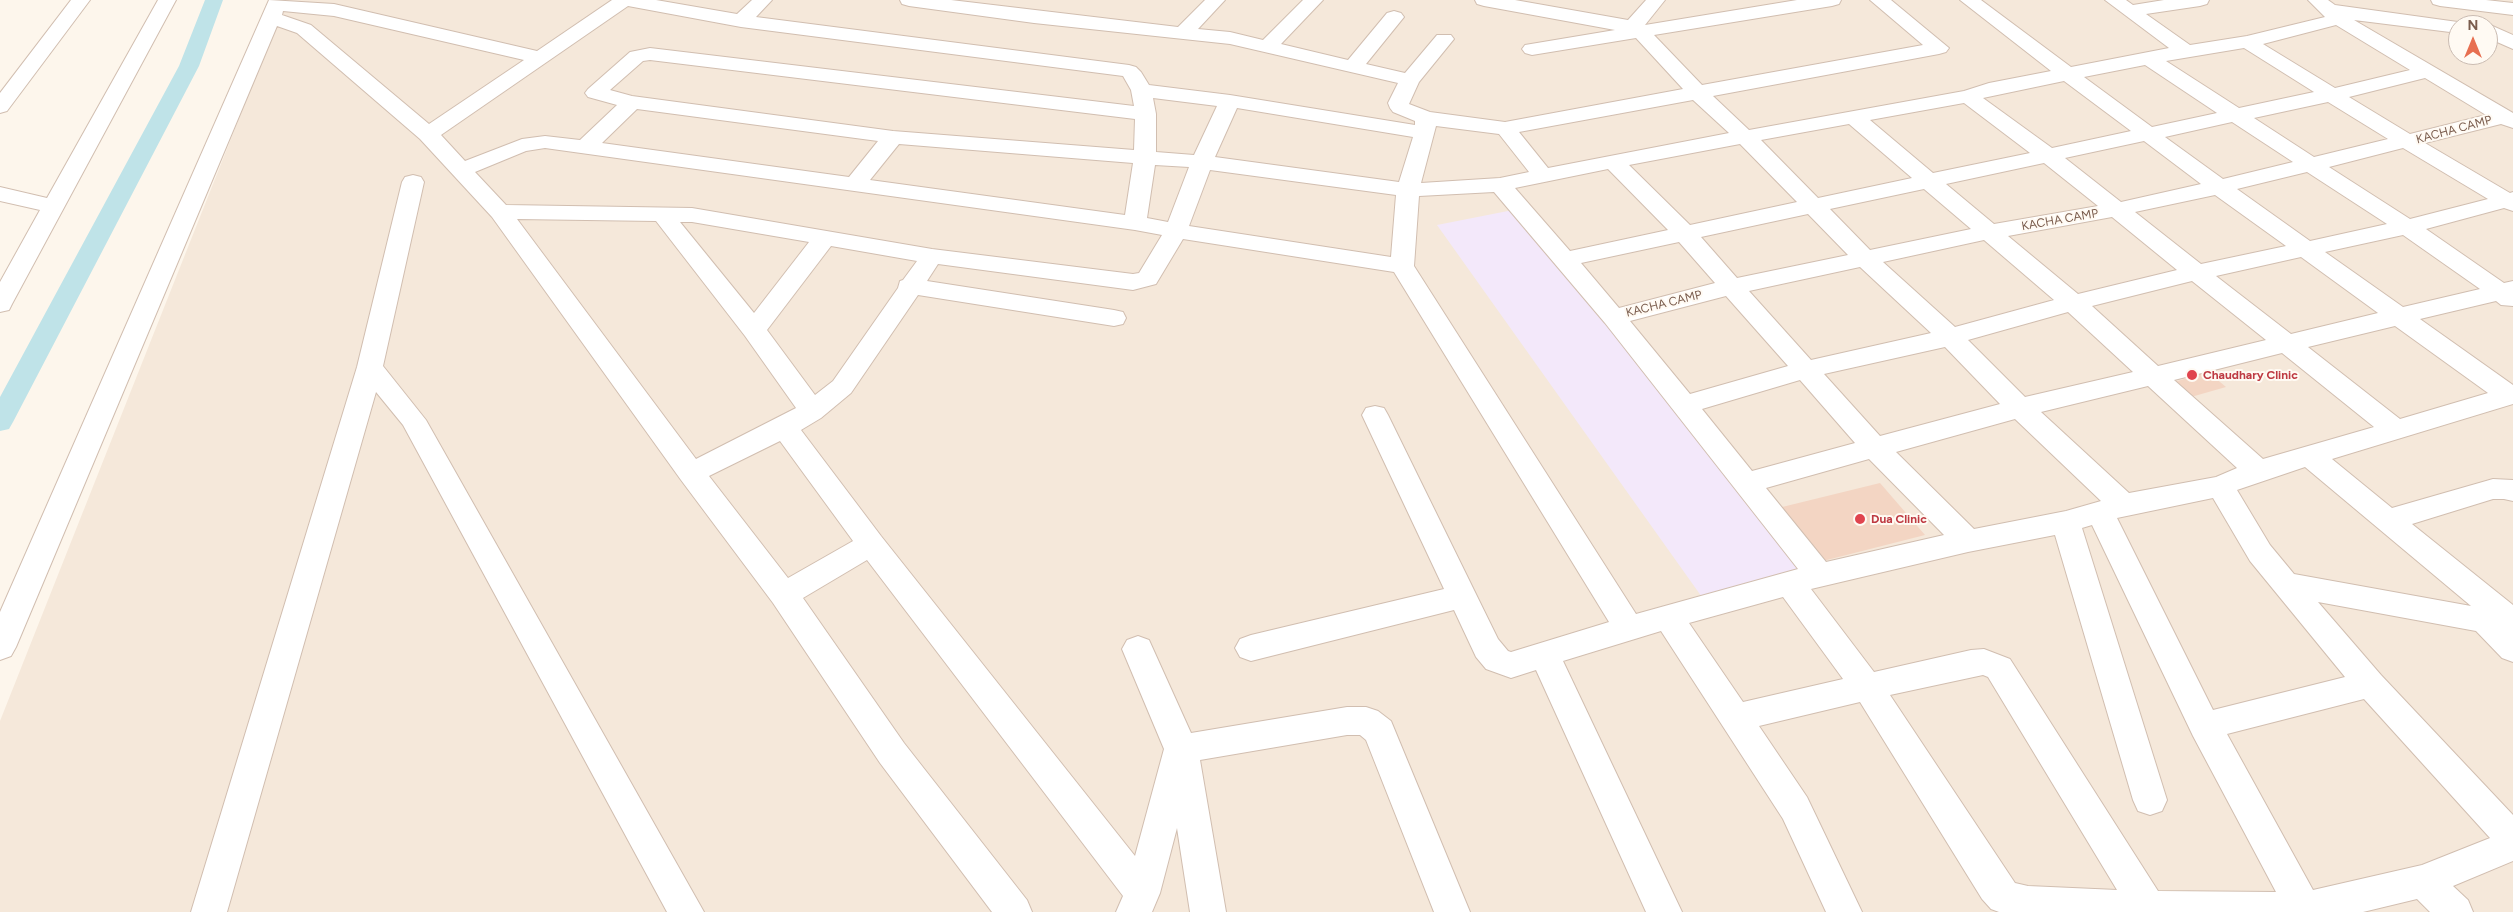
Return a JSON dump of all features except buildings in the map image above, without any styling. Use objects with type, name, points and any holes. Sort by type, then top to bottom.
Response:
[{"type":"street","points":[[0,106],[81,0]]},
{"type":"street","points":[[0,304],[43,204],[167,0]]},
{"type":"street","points":[[355,16],[381,0]]},
{"type":"street","points":[[428,134],[625,0],[742,21],[1024,37],[1080,43],[1182,34],[1230,38],[1266,48],[1410,80]]},
{"type":"street","points":[[742,21],[763,0]]},
{"type":"street","points":[[909,0],[1024,37],[1080,43],[1129,71],[1134,76],[1141,90],[1146,114],[1146,159],[1135,223]]},
{"type":"street","points":[[1024,37],[1046,0]]},
{"type":"street","points":[[1182,34],[1216,0]]},
{"type":"street","points":[[1266,48],[1314,0]]},
{"type":"street","points":[[1484,0],[1637,30],[1867,260],[1950,336],[2020,408],[2112,509],[2205,726],[2305,910]]},
{"type":"street","points":[[1637,30],[1656,0]]},
{"type":"street","points":[[1532,50],[1637,30],[1832,0]]},
{"type":"street","points":[[1141,90],[1426,126],[1505,128],[1939,48],[1880,0]]},
{"type":"street","points":[[1969,0],[2146,134],[2512,395]]},
{"type":"street","points":[[2122,6],[2200,0]]},
{"type":"street","points":[[2440,0],[2513,9]]},
{"type":"street","points":[[2122,6],[2186,51]]},
{"type":"street","points":[[275,7],[312,7],[542,58]]},
{"type":"street","points":[[275,7],[304,29],[428,134],[500,212],[691,473],[784,594],[892,753],[1014,912]]},
{"type":"street","points":[[0,646],[244,84],[275,7]]},
{"type":"street","points":[[2328,10],[2425,72],[2508,119]]},
{"type":"street","points":[[1146,114],[650,54],[638,56],[595,93],[632,102],[893,137],[1146,159],[1202,162],[1408,190],[1500,184],[1613,161],[1968,96],[1988,89],[2186,51],[2247,42],[2328,10],[2448,26]]},
{"type":"street","points":[[1353,67],[1394,17]]},
{"type":"street","points":[[2498,30],[2513,32]]},
{"type":"street","points":[[2498,35],[2513,43]]},
{"type":"street","points":[[1426,126],[1406,112],[1398,103],[1410,80],[1444,39]]},
{"type":"street","points":[[2247,42],[2408,142],[2511,201]]},
{"type":"street","points":[[2149,59],[2310,166],[2509,294]]},
{"type":"street","points":[[1566,259],[2330,95],[2425,72]]},
{"type":"street","points":[[1968,96],[2047,155],[2195,274],[2395,429]]},
{"type":"street","points":[[500,212],[663,215],[720,219],[824,239],[932,256],[1133,282],[1147,278],[1176,231],[1202,162],[1230,101]]},
{"type":"street","points":[[585,148],[632,102]]},
{"type":"street","points":[[1854,118],[2073,303],[2258,471]]},
{"type":"street","name":"KACHA CAMP","points":[[1614,316],[1731,287],[1867,260],[1988,232],[2115,210],[2508,119]]},
{"type":"street","points":[[1426,126],[1408,190],[1402,266],[1629,628]]},
{"type":"street","points":[[1505,128],[1543,176]]},
{"type":"street","points":[[854,186],[893,137]]},
{"type":"street","points":[[461,170],[533,142],[1135,223],[1402,266]]},
{"type":"street","points":[[1613,161],[1684,233],[1874,447],[1968,540]]},
{"type":"street","points":[[209,912],[370,367],[413,182]]},
{"type":"street","points":[[1500,184],[1614,316],[1746,483],[1805,579],[1868,688],[1995,887],[2004,896],[2028,903],[2148,908],[2305,910],[2423,880],[2513,846]]},
{"type":"street","points":[[0,194],[43,204]]},
{"type":"street","points":[[1684,405],[1804,370],[1950,336],[2073,303],[2407,227],[2511,201]]},
{"type":"street","points":[[0,208],[43,204]]},
{"type":"street","points":[[663,215],[754,330],[798,419],[871,544],[1138,903]]},
{"type":"street","points":[[754,330],[824,239]]},
{"type":"street","points":[[691,473],[798,419],[842,387],[909,286],[932,256]]},
{"type":"street","points":[[909,286],[1114,318]]},
{"type":"street","points":[[1746,483],[2020,408],[2400,316],[2509,294]]},
{"type":"street","points":[[370,367],[413,420],[686,912]]},
{"type":"street","points":[[1375,415],[1487,648],[1498,660],[1511,665],[1629,628],[1805,579],[1968,540],[2066,522],[2112,509],[2220,486],[2258,471],[2512,395]]},
{"type":"street","points":[[2310,456],[2388,520],[2504,624],[2513,649]]},
{"type":"street","points":[[2220,486],[2260,553],[2285,584],[2370,684],[2513,840]]},
{"type":"street","points":[[2388,520],[2494,489],[2506,488],[2513,492]]},
{"type":"street","points":[[2066,522],[2150,800]]},
{"type":"street","points":[[784,594],[871,544]]},
{"type":"street","points":[[2285,584],[2504,624]]},
{"type":"street","points":[[1251,648],[1463,596]]},
{"type":"street","points":[[1668,618],[1795,808],[1844,912]]},
{"type":"street","points":[[1138,649],[1181,749],[1208,912]]},
{"type":"street","points":[[1544,654],[1664,912]]},
{"type":"street","points":[[1735,718],[1971,663],[1984,662],[1999,668],[2148,908]]},
{"type":"street","points":[[2205,726],[2370,684]]},
{"type":"street","points":[[1181,749],[1347,721],[1366,721],[1379,731],[1452,912]]},
{"type":"street","points":[[1138,903],[1181,749]]},
{"type":"street","points":[[2423,880],[2454,912]]},
{"type":"shaded area","points":[[286,0],[2513,0],[2513,912],[0,912],[0,721]]},
{"type":"shaded area","points":[[1518,209],[1815,585],[1714,614],[1437,225]]},
{"type":"waterway","points":[[0,422],[189,66],[214,0]]},
{"type":"place","name":"Chaudhary Clinic","points":[[2192,375]]},
{"type":"place","name":"Dua Clinic","points":[[1860,519]]}]
